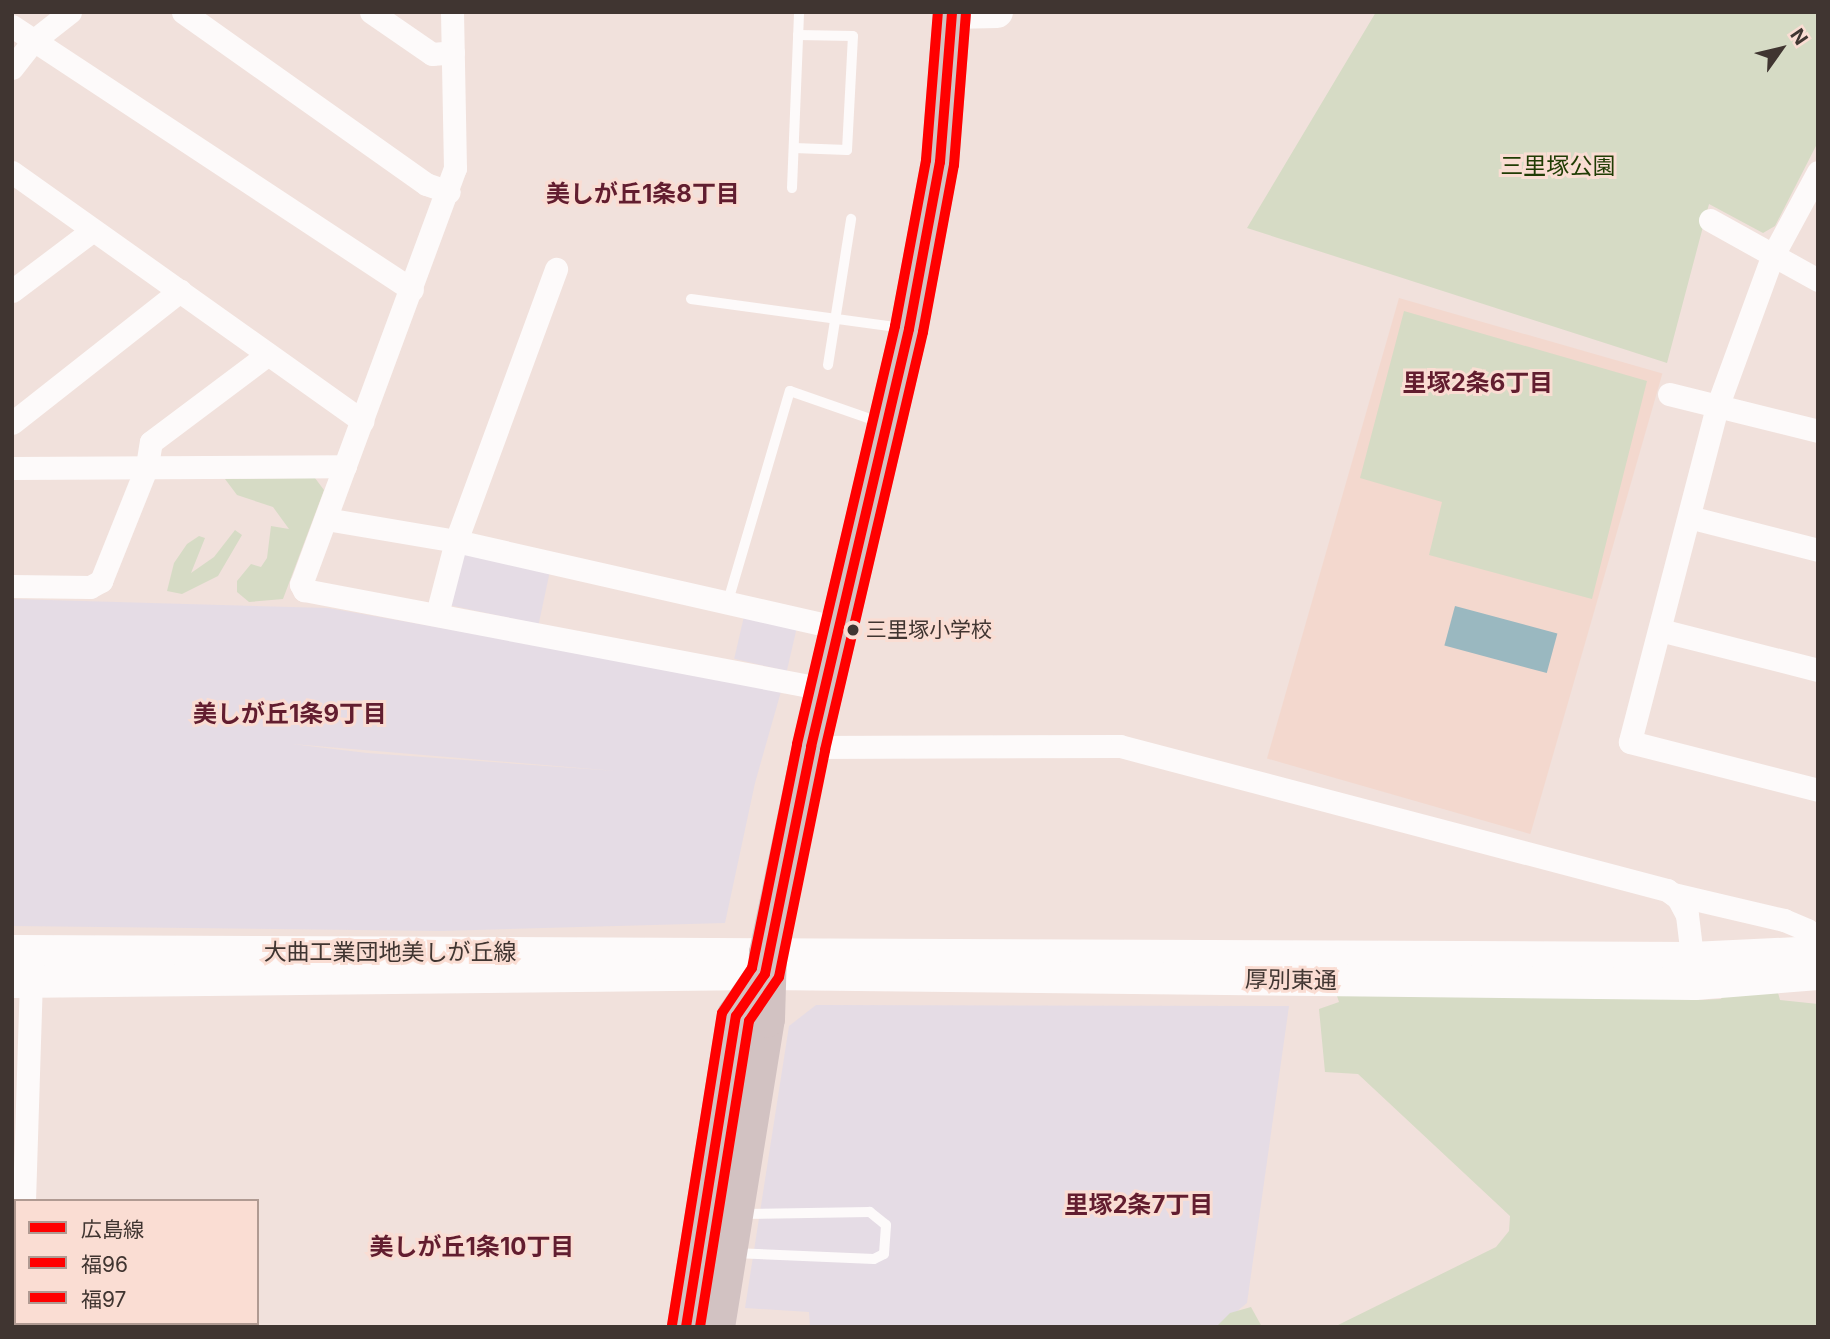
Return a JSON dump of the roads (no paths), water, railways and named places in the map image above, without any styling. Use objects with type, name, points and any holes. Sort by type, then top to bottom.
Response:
[{"type":"highway","points":[[716,1327],[737,1214],[766,1020],[766,964],[810,747],[909,329],[940,162],[952,13]]},
{"type":"highway","points":[[686,1327],[736,1016],[766,964]]},
{"type":"main road","points":[[952,13],[997,12]]},
{"type":"main road","name":"厚別東通","points":[[1693,971],[1818,950]]},
{"type":"main road","name":"大曲工業団地美しが丘線","points":[[12,951],[766,964]]},
{"type":"main road","name":"大曲工業団地美しが丘線","points":[[21,982],[766,964]]},
{"type":"main road","name":"厚別東通","points":[[766,964],[1818,974]]},
{"type":"street","points":[[12,68],[33,41],[70,12]]},
{"type":"street","points":[[183,12],[426,184],[449,192]]},
{"type":"street","points":[[371,12],[432,54],[453,52]]},
{"type":"street","points":[[452,12],[456,147],[449,192],[301,584],[304,590],[825,689]]},
{"type":"street","points":[[12,26],[412,290]]},
{"type":"street","points":[[12,172],[363,421]]},
{"type":"street","points":[[1818,172],[1772,257],[1717,407],[1630,742],[1818,790]]},
{"type":"street","points":[[1710,219],[1772,257],[1818,280]]},
{"type":"street","points":[[12,291],[93,230]]},
{"type":"street","points":[[437,614],[456,541],[556,270]]},
{"type":"street","points":[[12,424],[180,291]]},
{"type":"street","points":[[12,586],[90,587],[101,581],[147,466],[151,442],[268,354]]},
{"type":"street","points":[[1669,394],[1818,431]]},
{"type":"street","points":[[12,468],[345,466]]},
{"type":"street","points":[[1689,517],[1818,550]]},
{"type":"street","points":[[326,519],[456,541],[840,628]]},
{"type":"street","points":[[1660,630],[1818,670]]},
{"type":"street","points":[[810,747],[1120,746],[1673,894],[1784,920],[1807,930],[1818,950]]},
{"type":"street","points":[[1673,894],[1686,915],[1693,971]]},
{"type":"street","points":[[21,982],[23,1199]]},
{"type":"lane","points":[[792,188],[799,12]]},
{"type":"lane","points":[[794,148],[847,150],[853,36],[798,35]]},
{"type":"lane","points":[[828,365],[851,219]]},
{"type":"lane","points":[[691,299],[909,329]]},
{"type":"lane","points":[[728,601],[790,391],[888,425]]},
{"type":"lane","points":[[730,1253],[874,1259],[884,1254],[886,1225],[870,1212],[737,1214]]},
{"type":"water","points":[[1455,606],[1557,633],[1547,673],[1444,646]]},
{"type":"place","name":"三里塚小学校","points":[[853,630]]},
{"type":"district","name":"美しが丘1条8丁目","points":[[643,194]]},
{"type":"district","name":"里塚2条6丁目","points":[[1478,383]]},
{"type":"district","name":"美しが丘1条9丁目","points":[[290,714]]},
{"type":"district","name":"里塚2条7丁目","points":[[1139,1205]]},
{"type":"district","name":"美しが丘1条10丁目","points":[[472,1247]]},
{"type":"park label","name":"三里塚公園","points":[[1558,166]]}]
